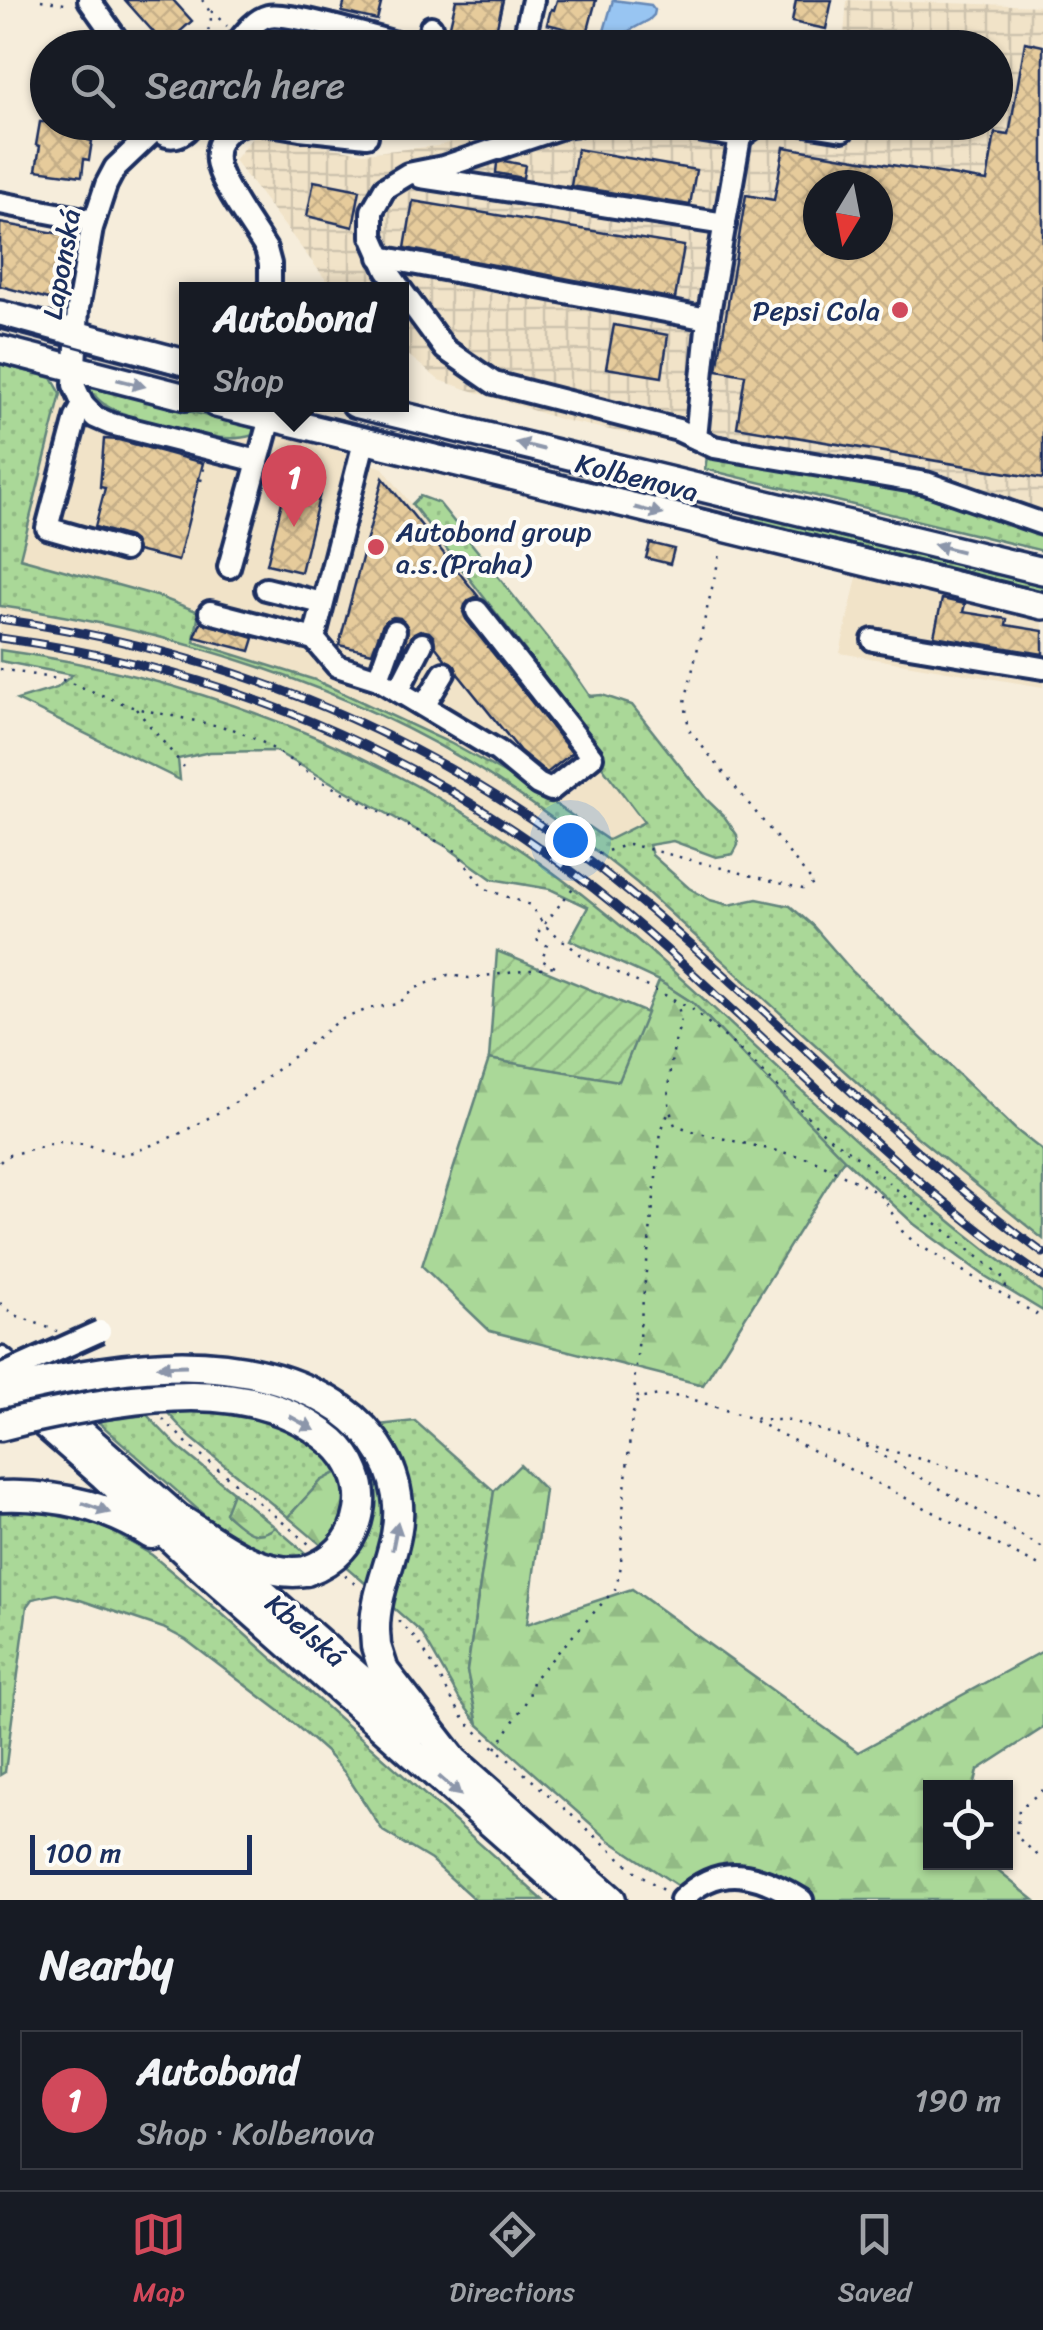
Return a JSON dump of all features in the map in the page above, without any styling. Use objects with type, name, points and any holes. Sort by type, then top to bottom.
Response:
[{"type":"highway","points":[[0,1393],[124,1369],[218,1366],[276,1378],[309,1390],[356,1420],[376,1443],[397,1491],[398,1523],[378,1594],[384,1623],[376,1646],[384,1671],[454,1761]]},
{"type":"highway","name":"Kbelská","points":[[0,1384],[579,1900]]},
{"type":"highway","points":[[0,1426],[90,1407],[174,1397],[238,1400],[279,1411],[313,1428],[338,1448],[354,1469],[360,1492],[358,1515],[346,1544],[324,1563],[306,1571],[284,1573],[258,1566],[182,1521]]},
{"type":"highway","points":[[0,1496],[49,1496],[99,1508],[144,1529],[202,1567]]},
{"type":"highway","name":"Kbelská","points":[[454,1761],[611,1900]]},
{"type":"main road","points":[[0,314],[179,361]]},
{"type":"main road","points":[[0,350],[179,395]]},
{"type":"main road","name":"Kolbenova","points":[[247,412],[1043,606]]},
{"type":"main road","name":"Kolbenova","points":[[384,412],[1043,571]]},
{"type":"main road","name":"Kbelská","points":[[0,1360],[454,1761]]},
{"type":"street","points":[[89,0],[110,30]]},
{"type":"street","points":[[526,30],[533,0]]},
{"type":"street","points":[[245,30],[272,8],[343,30]]},
{"type":"street","name":"Laponská","points":[[83,406],[74,385],[78,308],[94,221],[106,185],[141,140]]},
{"type":"street","points":[[220,140],[217,165],[266,250],[270,282]]},
{"type":"street","points":[[395,282],[372,236],[372,211],[385,188],[408,174],[443,167],[523,140]]},
{"type":"street","points":[[696,438],[708,319],[739,140]]},
{"type":"street","points":[[408,174],[725,224]]},
{"type":"street","points":[[0,203],[94,221]]},
{"type":"street","points":[[380,256],[708,319]]},
{"type":"street","points":[[409,301],[444,349],[494,383],[678,430],[714,447],[926,482],[1043,524]]},
{"type":"street","points":[[124,550],[47,528],[76,418],[83,406],[111,424],[258,462]]},
{"type":"street","points":[[229,566],[270,418]]},
{"type":"street","points":[[314,640],[364,442]]},
{"type":"street","points":[[266,589],[322,602]]},
{"type":"street","points":[[210,612],[314,640],[337,666],[378,679],[498,751],[551,790],[592,757],[477,610]]},
{"type":"street","points":[[378,679],[395,631]]},
{"type":"street","points":[[873,640],[1043,668]]},
{"type":"street","points":[[398,691],[422,644]]},
{"type":"street","points":[[424,706],[444,673]]},
{"type":"street","points":[[0,1376],[100,1331]]},
{"type":"street","points":[[675,1898],[704,1880],[734,1875],[769,1883],[802,1900]]},
{"type":"path","points":[[42,0],[65,4],[71,0]]},
{"type":"path","points":[[202,0],[225,30]]},
{"type":"path","points":[[207,30],[210,10]]},
{"type":"path","points":[[598,854],[629,844],[803,889],[814,884],[690,730],[684,702],[726,530]]},
{"type":"path","points":[[0,669],[63,680],[135,708],[233,729],[266,744],[319,780],[456,851],[483,888],[530,905],[544,925],[585,958],[692,1009],[748,1057],[827,1136],[1001,1275],[1009,1298]]},
{"type":"path","points":[[135,708],[184,767]]},
{"type":"path","points":[[0,1162],[6,1156],[57,1142],[84,1144],[123,1155],[142,1149],[232,1105],[340,1020],[371,1008],[398,1004],[416,988],[448,975],[469,978],[555,967],[541,960],[548,946],[538,941],[536,934],[576,884]]},
{"type":"path","points":[[667,996],[676,1003],[681,1021],[668,1090],[669,1112],[675,1125],[812,1160],[869,1188],[884,1199],[902,1232],[915,1242],[1043,1318]]},
{"type":"path","points":[[495,1749],[529,1698],[532,1681],[616,1588],[632,1416],[638,1399],[634,1384],[647,1249],[661,1130],[669,1112]]},
{"type":"path","points":[[638,1399],[659,1395],[685,1397],[750,1418],[1043,1568]]},
{"type":"path","points":[[750,1418],[791,1422],[1043,1493]]},
{"type":"path","points":[[859,1442],[1043,1548]]},
{"type":"path","points":[[353,1583],[366,1594]]},
{"type":"path","points":[[384,1623],[408,1630],[467,1723],[635,1871],[675,1898]]},
{"type":"path","points":[[1043,1790],[1020,1808],[1016,1836],[1043,1860]]},
{"type":"shaded area","points":[[847,0],[1043,6],[1043,534],[1000,521],[966,504],[562,420],[439,380],[409,356],[409,282],[328,282],[234,160],[250,140],[289,140],[363,153],[438,146],[457,140],[1013,140],[1013,30],[844,30]]},
{"type":"shaded area","points":[[63,376],[179,404],[179,412],[214,412],[277,427],[383,468],[604,754],[601,765],[644,822],[608,840],[533,789],[450,743],[315,680],[193,642],[199,613],[20,557]]},
{"type":"shaded area","points":[[859,568],[1043,614],[1043,687],[840,653]]},
{"type":"shaded area","points":[[0,606],[133,630],[291,678],[400,726],[494,778],[637,883],[916,1136],[1043,1239],[1043,1293],[984,1250],[887,1168],[609,916],[470,815],[380,765],[275,719],[123,672],[0,650]]},
{"type":"green space","points":[[0,364],[52,378],[61,394],[20,558],[157,596],[199,612],[194,642],[315,680],[450,743],[533,789],[608,840],[644,822],[601,765],[604,753],[412,504],[420,496],[439,503],[590,696],[602,695],[632,705],[737,835],[738,845],[733,854],[716,857],[673,841],[649,845],[652,855],[689,888],[710,900],[729,905],[757,899],[790,906],[1015,1129],[1043,1151],[1043,1239],[916,1136],[637,883],[495,779],[381,716],[257,666],[129,630],[0,606]]},
{"type":"green space","points":[[94,386],[179,408],[179,412],[253,428],[254,432],[242,438],[206,439],[124,418],[125,414],[110,408],[90,390]]},
{"type":"green space","points":[[708,451],[897,483],[1043,534],[1043,551],[705,469]]},
{"type":"green space","points":[[755,511],[1043,581],[1043,597],[751,528]]},
{"type":"green space","points":[[0,650],[84,664],[166,684],[246,710],[399,776],[471,818],[542,864],[645,946],[889,1170],[1043,1293],[1043,1311],[985,1276],[914,1224],[844,1159],[693,1003],[659,981],[570,940],[588,907],[550,889],[492,879],[447,847],[275,751],[210,752],[178,759],[180,780],[17,700],[57,688],[72,675],[0,661]]},
{"type":"green space","points":[[497,951],[647,1013],[619,1081],[489,1059]]},
{"type":"green space","points":[[659,981],[693,1003],[844,1159],[703,1385],[490,1331],[422,1266],[489,1059],[619,1080]]},
{"type":"green space","points":[[221,1410],[263,1417],[290,1428],[326,1451],[342,1469],[379,1425],[415,1421],[494,1491],[467,1671],[478,1724],[421,1632],[326,1549],[341,1470],[321,1481],[288,1517],[189,1436],[168,1413]]},
{"type":"green space","points":[[147,1415],[177,1446],[233,1492],[226,1514],[255,1533],[275,1527],[311,1558],[286,1562],[237,1544],[97,1421]]},
{"type":"green space","points":[[520,1465],[545,1490],[527,1624],[632,1589],[858,1752],[1043,1651],[1043,1728],[978,1770],[976,1780],[923,1780],[923,1870],[997,1870],[1034,1900],[814,1900],[778,1877],[745,1866],[710,1867],[681,1888],[609,1840],[478,1724],[467,1671],[494,1491]]},
{"type":"green space","points":[[342,1470],[348,1485],[346,1521],[326,1549],[288,1517],[321,1481]]},
{"type":"green space","points":[[233,1492],[275,1527],[255,1533],[225,1513]]},
{"type":"green space","points":[[35,1511],[101,1525],[152,1555],[543,1900],[475,1900],[431,1860],[383,1831],[345,1773],[325,1751],[186,1640],[163,1628],[56,1594],[32,1599],[27,1606],[5,1772],[0,1775],[0,1513]]},
{"type":"water","points":[[613,0],[651,5],[655,10],[649,20],[630,30],[604,30]]},
{"type":"building","points":[[125,0],[173,0],[192,21],[182,30],[152,30]]},
{"type":"building","points":[[345,0],[382,0],[377,20],[342,12]]},
{"type":"building","points":[[456,0],[503,0],[496,30],[449,30]]},
{"type":"building","points":[[557,0],[596,0],[588,30],[547,24],[551,9],[554,10]]},
{"type":"building","points":[[796,0],[832,0],[826,29],[792,22]]},
{"type":"building","name":"Pepsi Cola","points":[[1025,42],[1043,46],[1043,479],[737,427],[745,375],[717,370],[746,195],[774,200],[784,147],[987,181],[994,140],[1013,140],[1013,112]]},
{"type":"building","points":[[37,140],[92,141],[82,176],[36,170],[40,146],[36,145]]},
{"type":"building","points":[[577,149],[696,170],[690,205],[571,186]]},
{"type":"building","points":[[497,163],[525,165],[523,178],[496,173]]},
{"type":"building","points":[[314,181],[360,190],[353,227],[307,216]]},
{"type":"building","points":[[413,201],[684,246],[675,299],[405,248]]},
{"type":"building","points":[[0,223],[67,235],[56,301],[0,286]]},
{"type":"building","points":[[614,325],[668,335],[662,377],[606,368]]},
{"type":"building","points":[[104,439],[203,463],[178,561],[137,551],[129,537],[95,527],[105,488],[100,487]]},
{"type":"building","points":[[383,478],[478,596],[465,605],[466,619],[572,753],[547,773],[520,751],[435,646],[429,632],[414,633],[401,654],[408,628],[400,618],[393,617],[382,626],[372,653],[339,645]]},
{"type":"building","points":[[287,481],[321,489],[301,572],[267,564]]},
{"type":"building","points":[[650,543],[674,549],[670,564],[646,558]]},
{"type":"building","points":[[942,599],[965,604],[963,612],[1007,619],[1006,625],[1043,631],[1043,654],[934,636]]},
{"type":"building","points":[[201,622],[254,638],[250,651],[195,637]]},
{"type":"tram line","points":[[0,326],[179,375]]},
{"type":"tram line","points":[[304,412],[1043,592]]},
{"type":"railway","points":[[0,619],[172,654],[255,680],[335,711],[413,748],[488,791],[631,894],[936,1168],[1043,1253]]},
{"type":"railway","points":[[0,638],[179,675],[265,703],[348,737],[504,824],[579,877],[650,935],[890,1155],[990,1239],[1043,1277]]},
{"type":"place","name":"Pepsi Cola","points":[[900,310]]},
{"type":"place","name":"Autobond","points":[[294,527]]},
{"type":"place","name":"Autobond group a.s.(Praha)","points":[[376,547]]}]
